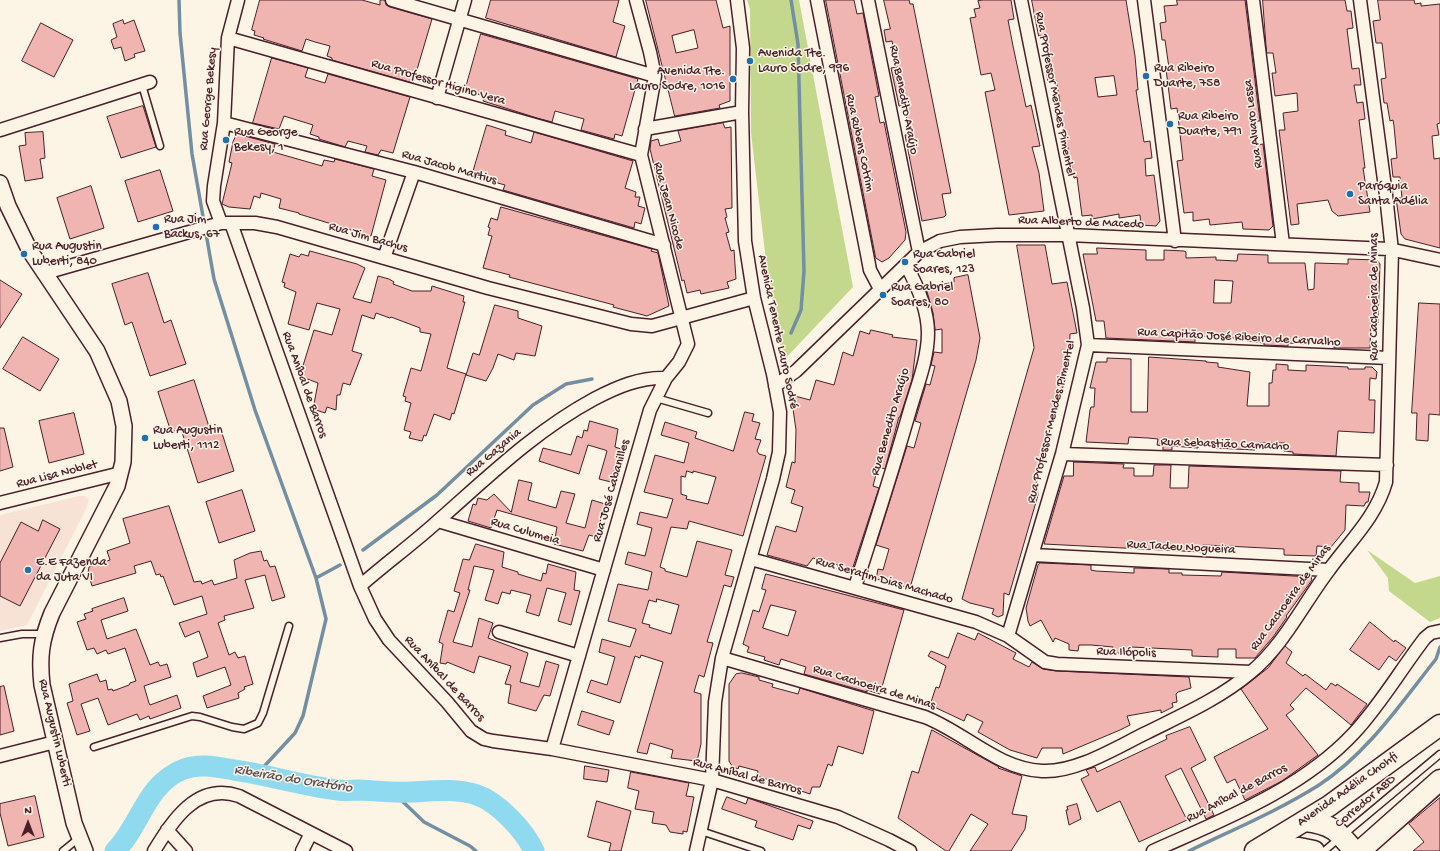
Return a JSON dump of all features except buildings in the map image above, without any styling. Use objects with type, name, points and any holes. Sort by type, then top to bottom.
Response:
[{"type":"highway","name":"Avenida Adélia Chohfi","points":[[1255,851],[1329,806],[1440,725]]},
{"type":"highway","points":[[1360,851],[1440,780]]},
{"type":"highway","points":[[1305,821],[1328,825],[1348,844]]},
{"type":"highway","points":[[1274,851],[1299,848],[1314,851]]},
{"type":"street","name":"Rua George Bekesy","points":[[221,224],[213,201],[224,124],[228,38],[238,0]]},
{"type":"street","points":[[392,0],[460,18],[654,76]]},
{"type":"street","points":[[437,98],[465,0]]},
{"type":"street","name":"Rua Jean Nicode","points":[[636,0],[650,52],[654,76],[641,155],[683,318]]},
{"type":"street","name":"Avenida Tenente Lauro Sodré","points":[[696,851],[712,780],[715,702],[722,658],[751,559],[779,452],[780,412],[754,298],[748,268],[745,241],[742,112],[743,48],[737,0]]},
{"type":"street","name":"Rua Rubens Cotrim","points":[[817,0],[870,270],[880,290]]},
{"type":"street","name":"Rua Benedito Araújo","points":[[868,0],[919,252]]},
{"type":"street","name":"Rua Professor Mendes Pimentel","points":[[1008,636],[1062,454],[1088,345],[1068,235],[1021,0]]},
{"type":"street","points":[[1144,0],[1175,241]]},
{"type":"street","name":"Rua Alvaro Lessa","points":[[1253,0],[1283,244]]},
{"type":"street","name":"Rua Cachoeira de Minas","points":[[722,658],[925,717],[940,723],[1004,761],[1042,771],[1066,768],[1097,757],[1213,699],[1251,672],[1268,656],[1376,507],[1386,482],[1392,250],[1360,0]]},
{"type":"street","name":"Rua Professor Higino Vera","points":[[228,38],[641,155]]},
{"type":"street","points":[[0,130],[146,83]]},
{"type":"street","points":[[645,129],[742,112]]},
{"type":"street","name":"Rua Jacob Martius","points":[[224,124],[414,172],[664,245]]},
{"type":"street","points":[[384,258],[414,172]]},
{"type":"street","name":"Rua Augustin Luberti","points":[[0,182],[14,218],[30,251],[97,351],[119,401],[124,426],[124,448],[121,473],[117,486],[52,613],[43,634],[40,664],[42,686],[82,845]]},
{"type":"street","name":"Rua Jim Bachus","points":[[45,273],[193,230],[221,224],[255,223],[277,227],[488,288],[631,324],[652,326],[683,318]]},
{"type":"street","name":"Rua Aníbal de Barros","points":[[221,224],[360,586],[375,619],[388,640],[447,702],[471,731],[484,739],[493,741],[552,749],[712,780],[838,817],[910,851]]},
{"type":"street","name":"Rua Alberto de Macedo","points":[[775,386],[785,381],[796,371],[919,252],[940,241],[960,237],[1068,235],[1175,241],[1283,244],[1392,250],[1440,260]]},
{"type":"street","name":"Rua Benedito Araújo","points":[[855,587],[906,425],[926,347],[928,333],[927,319],[918,287],[906,265]]},
{"type":"street","points":[[683,318],[754,298]]},
{"type":"street","name":"Rua José Cabanilles","points":[[552,749],[650,410],[666,378],[679,362],[688,344],[683,318]]},
{"type":"street","name":"Rua Capitão José Ribeiro de Carvalho","points":[[1088,345],[1389,358]]},
{"type":"street","name":"Rua Gazania","points":[[360,586],[438,521],[510,455],[567,414],[610,391],[632,382],[652,378],[666,378]]},
{"type":"street","name":"Rua Sebastião Camacho","points":[[1062,454],[1387,465]]},
{"type":"street","name":"Rua Lisa Noblet","points":[[0,503],[121,473]]},
{"type":"street","name":"Rua Culumeia","points":[[438,521],[604,570]]},
{"type":"street","name":"Rua Tadeu Nogueira","points":[[1033,555],[1329,570]]},
{"type":"street","name":"Rua Serafim Dias Machado","points":[[751,559],[976,622],[1008,636]]},
{"type":"street","name":"Rua Aníbal de Barros","points":[[1153,851],[1219,821],[1285,787],[1327,758],[1353,734],[1369,716],[1425,638],[1431,633],[1440,631]]},
{"type":"street","points":[[499,632],[579,656]]},
{"type":"street","name":"Rua Ilópolis","points":[[1008,636],[1045,662],[1057,664],[1251,672]]},
{"type":"street","points":[[0,756],[55,742]]},
{"type":"street","points":[[154,851],[180,813],[203,796],[216,792],[229,792],[346,851]]},
{"type":"street","points":[[167,830],[186,851]]},
{"type":"street","points":[[302,851],[311,833]]},
{"type":"lane","points":[[146,83],[160,146]]},
{"type":"lane","points":[[656,398],[708,413]]},
{"type":"lane","points":[[94,747],[192,716],[238,728],[251,727],[258,723],[263,713],[289,626]]},
{"type":"lane","points":[[0,638],[22,634],[43,634]]},
{"type":"lane","name":"Corredor ABD","points":[[1324,851],[1348,844],[1440,754]]},
{"type":"lane","points":[[701,831],[761,851]]},
{"type":"lane","points":[[64,851],[82,845]]},
{"type":"shaded area","name":"E.E Fazenda da Juta VI","points":[[79,496],[85,496],[89,500],[85,511],[27,625],[0,631],[0,515]]},
{"type":"green space","points":[[747,0],[799,0],[853,287],[783,361],[766,261],[751,133],[750,9]]},
{"type":"green space","points":[[1367,550],[1415,583],[1440,576],[1440,618],[1430,622],[1389,591],[1388,578]]},
{"type":"waterway","points":[[179,0],[180,33],[192,154],[214,279],[255,410],[316,578],[326,619],[303,716],[295,733],[258,773]]},
{"type":"waterway","points":[[791,0],[798,44],[804,271],[801,310],[791,333]]},
{"type":"waterway","points":[[363,550],[437,495],[533,405],[566,384],[592,379]]},
{"type":"waterway","points":[[316,578],[340,565]]},
{"type":"waterway","points":[[1189,851],[1287,803],[1319,785],[1336,772],[1353,758],[1382,727],[1436,659],[1440,647]]},
{"type":"waterway","name":"Ribeirão do Oratório","points":[[115,851],[124,841],[152,795],[161,784],[171,776],[184,769],[197,766],[247,772],[312,786],[341,790],[398,792],[444,790],[461,791],[477,795],[494,804],[510,818],[518,826],[534,851]]},
{"type":"waterway","points":[[394,793],[424,822],[470,846],[476,851]]},
{"type":"place","name":"Avenida Tte. Lauro Sodre, 996","points":[[750,61]]},
{"type":"place","name":"Rua Ribeiro Duarte, 758","points":[[1146,76]]},
{"type":"place","name":"Avenida Tte. Lauro Sodre, 1016","points":[[733,79]]},
{"type":"place","name":"Rua Ribeiro Duarte, 791","points":[[1170,124]]},
{"type":"place","name":"Rua George Bekesy, 1","points":[[226,140]]},
{"type":"place","name":"Paróquia Santa Adélia","points":[[1350,194]]},
{"type":"place","name":"Rua Jim Backus, 67","points":[[156,227]]},
{"type":"place","name":"Rua Augustin Luberti, 840","points":[[24,254]]},
{"type":"place","name":"Rua Gabriel Soares, 123","points":[[905,262]]},
{"type":"place","name":"Rua Gabriel Soares, 80","points":[[883,295]]},
{"type":"place","name":"Rua Augustin Luberti, 1112","points":[[145,438]]},
{"type":"place","name":"E.E Fazenda da Juta VI","points":[[28,570]]}]
